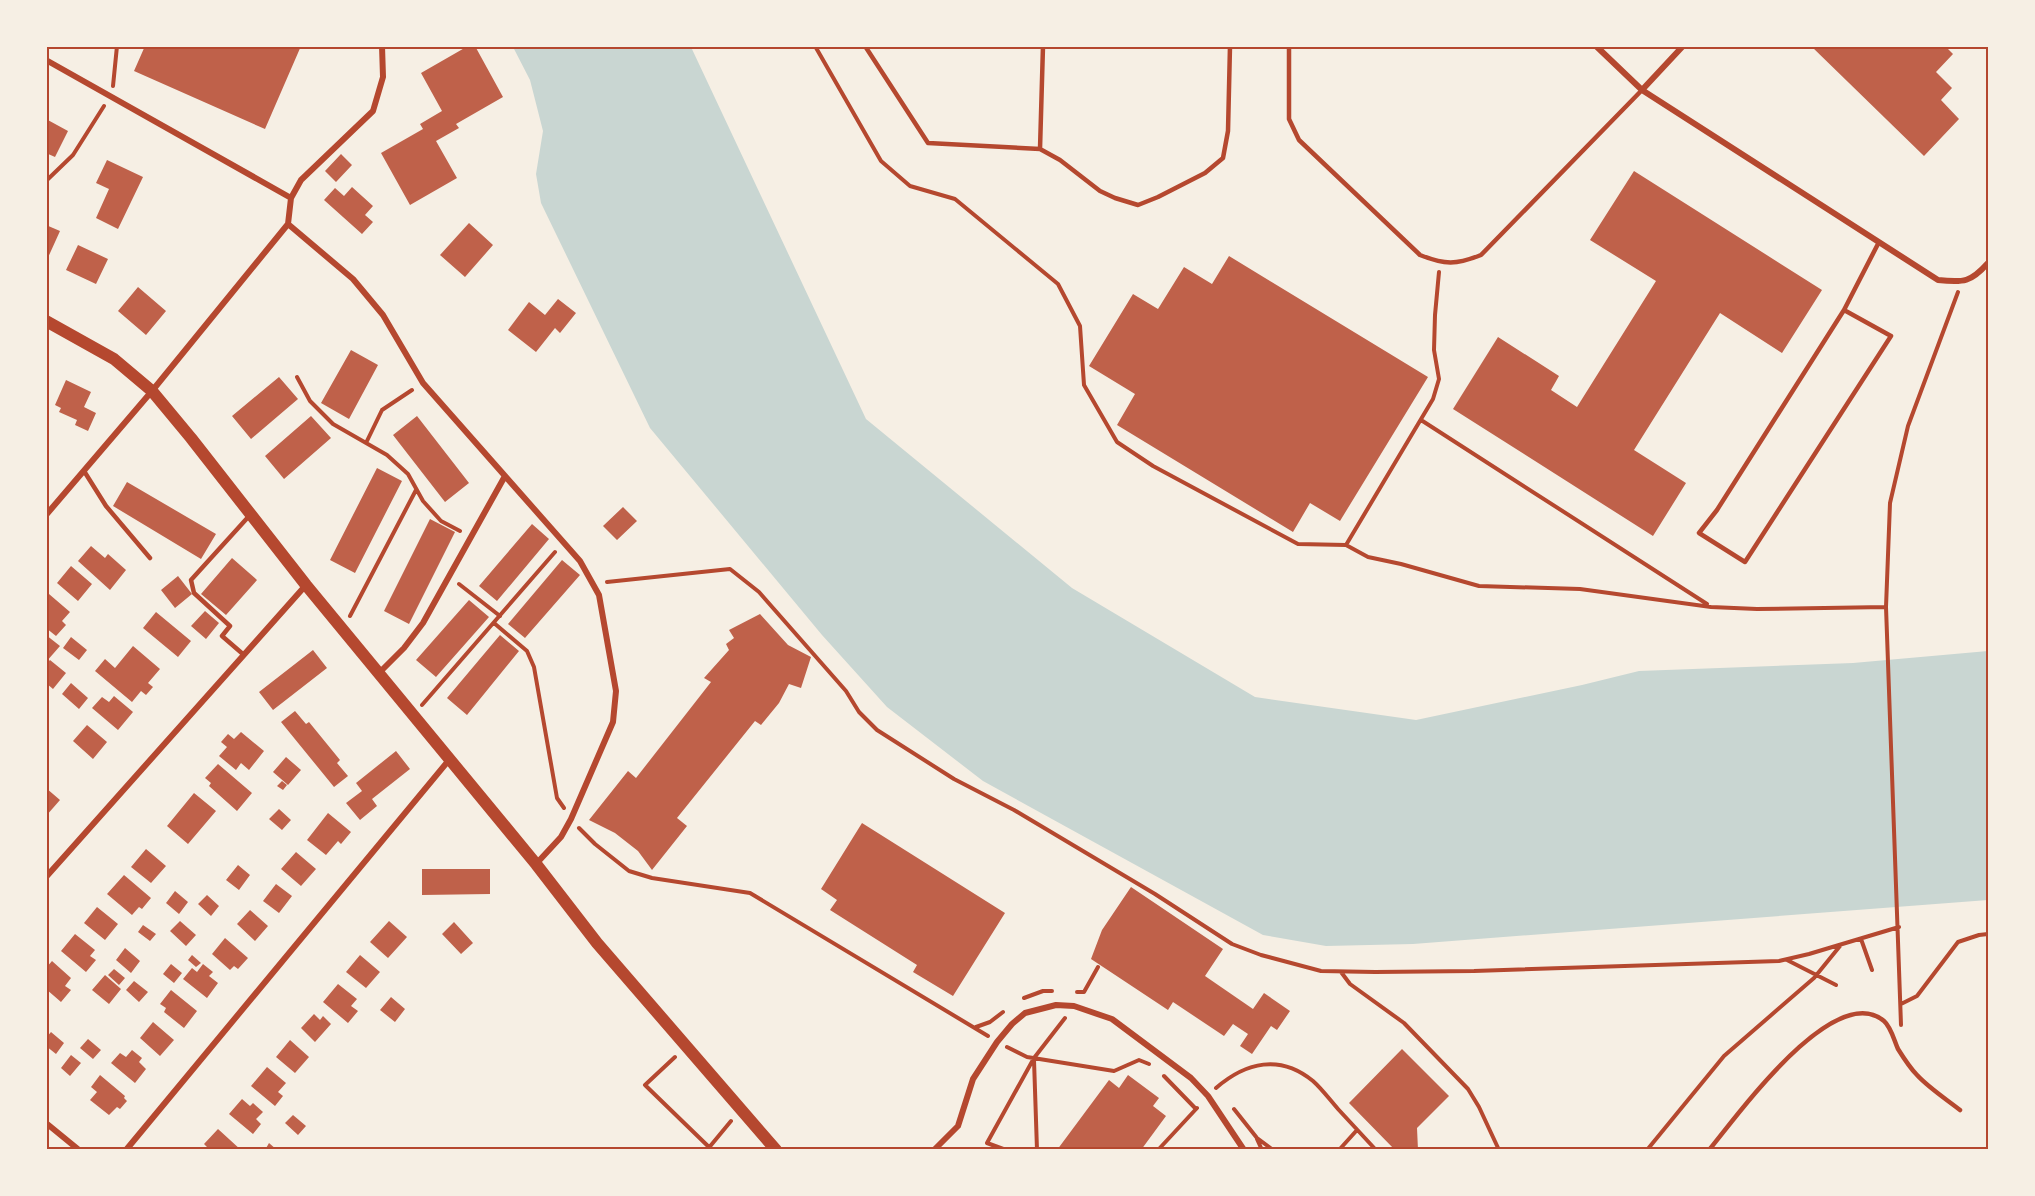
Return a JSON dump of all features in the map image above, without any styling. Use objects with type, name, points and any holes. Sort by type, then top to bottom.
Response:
[{"type":"main road","points":[[46,321],[114,359],[152,391],[378,674],[536,864],[597,943],[776,1149]]},
{"type":"street","points":[[46,515],[152,391],[288,224],[291,198],[301,180],[373,111],[383,77],[382,46]]},
{"type":"street","points":[[1596,46],[1642,90],[1938,280],[1962,283],[1980,273],[1989,262]]},
{"type":"street","points":[[1642,90],[1683,46]]},
{"type":"street","points":[[46,60],[291,198]]},
{"type":"street","points":[[288,224],[353,279],[382,315],[423,384],[580,561],[599,595],[616,691],[613,722],[571,819],[561,837],[536,864]]},
{"type":"street","points":[[378,674],[404,648],[423,623],[505,476]]},
{"type":"street","points":[[46,877],[306,585]]},
{"type":"street","points":[[126,1149],[449,760]]},
{"type":"street","points":[[934,1149],[958,1126],[973,1079],[1011,1024],[1025,1013],[1056,1005],[1074,1006],[1112,1019],[1191,1078],[1208,1096],[1244,1149]]},
{"type":"street","points":[[46,1123],[79,1149]]},
{"type":"lane","points":[[865,46],[928,143],[1040,149],[1060,160],[1100,191],[1138,205],[1205,173],[1223,158],[1228,131],[1230,46]]},
{"type":"lane","points":[[1040,149],[1043,46]]},
{"type":"lane","points":[[1289,46],[1289,119],[1299,140],[1420,255],[1440,263],[1461,263],[1481,255],[1642,90]]},
{"type":"lane","points":[[1844,310],[1891,336],[1745,562],[1699,533],[1717,510],[1844,310],[1879,242]]},
{"type":"lane","points":[[84,471],[106,506],[150,558]]},
{"type":"lane","points":[[244,655],[222,636],[230,626],[194,593],[191,580],[250,515]]},
{"type":"lane","points":[[1709,1149],[1787,1057],[1827,1026],[1858,1012],[1870,1012],[1886,1022],[1897,1045],[1917,1075],[1959,1110]]},
{"type":"path","points":[[46,181],[74,155],[111,95],[116,75],[117,46]]},
{"type":"path","points":[[815,46],[881,161],[910,186],[955,199],[1058,284],[1080,326],[1084,385],[1117,442],[1154,466],[1298,544],[1346,545],[1368,557],[1479,586],[1580,590],[1711,606],[1757,609],[1886,607]]},
{"type":"path","points":[[1346,545],[1433,399],[1439,379],[1434,350],[1440,263]]},
{"type":"path","points":[[1897,1045],[1901,1025],[1901,1004],[1886,607],[1890,503],[1908,426],[1962,283]]},
{"type":"path","points":[[297,377],[310,401],[333,424],[387,455],[408,474],[423,501],[441,521],[471,537]]},
{"type":"path","points":[[366,443],[382,410],[423,384]]},
{"type":"path","points":[[1421,420],[1711,606]]},
{"type":"path","points":[[343,630],[416,489]]},
{"type":"path","points":[[412,715],[564,543]]},
{"type":"path","points":[[593,584],[730,569],[759,592],[846,691],[859,712],[877,730],[954,779],[1014,810],[1074,846],[1232,944],[1261,955],[1321,971],[1486,971],[1786,960],[1899,927]]},
{"type":"path","points":[[449,577],[500,616]]},
{"type":"path","points":[[494,622],[527,651],[534,668],[557,798],[571,819],[595,844],[630,871],[652,878],[750,893],[997,1042],[1027,1057],[1114,1071],[1139,1060],[1154,1066]]},
{"type":"path","points":[[1901,1004],[1917,996],[1958,942],[1989,934]]},
{"type":"path","points":[[1861,939],[1872,970]]},
{"type":"path","points":[[1647,1149],[1724,1056],[1817,973],[1841,945]]},
{"type":"path","points":[[1786,960],[1817,973],[1836,985]]},
{"type":"path","points":[[1340,971],[1350,984],[1404,1023],[1468,1089],[1499,1149]]},
{"type":"path","points":[[1006,1149],[987,1143],[1034,1058],[1084,992]]},
{"type":"path","points":[[686,1046],[645,1085],[709,1149],[741,1109]]},
{"type":"path","points":[[1034,1058],[1037,1149]]},
{"type":"path","points":[[1208,1096],[1233,1074],[1253,1066],[1271,1064],[1295,1069],[1313,1081],[1376,1149]]},
{"type":"path","points":[[1158,1149],[1196,1109],[1161,1073]]},
{"type":"path","points":[[1217,1086],[1224,1095]]},
{"type":"path","points":[[1231,1104],[1257,1138],[1262,1149]]},
{"type":"path","points":[[1339,1149],[1357,1130]]},
{"type":"path","points":[[1257,1138],[1273,1149]]},
{"type":"shaded area","points":[[513,47],[691,47],[866,419],[1072,588],[1255,697],[1416,720],[1639,671],[1853,663],[1988,651],[1988,900],[1413,944],[1326,946],[1263,935],[983,781],[887,707],[822,635],[650,428],[541,203],[536,174],[543,131],[530,80]]},
{"type":"building","points":[[145,46],[301,46],[265,129],[134,71]]},
{"type":"building","points":[[468,46],[475,46],[503,97],[456,124],[459,128],[436,141],[457,178],[410,205],[381,153],[423,129],[420,124],[442,111],[421,73]]},
{"type":"building","points":[[1811,46],[1945,46],[1953,54],[1936,72],[1952,88],[1941,100],[1959,119],[1924,156]]},
{"type":"building","points":[[46,119],[68,131],[55,157],[46,153]]},
{"type":"building","points":[[341,154],[352,165],[336,182],[325,171]]},
{"type":"building","points":[[107,160],[143,177],[118,229],[96,218],[109,189],[96,183]]},
{"type":"building","points":[[1634,171],[1822,290],[1782,353],[1720,313],[1634,450],[1686,483],[1653,536],[1453,409],[1498,337],[1559,376],[1551,390],[1577,407],[1656,281],[1590,240]]},
{"type":"building","points":[[352,187],[373,206],[365,215],[373,222],[362,234],[324,200],[335,188],[344,196]]},
{"type":"building","points":[[469,223],[493,245],[465,277],[440,255]]},
{"type":"building","points":[[46,225],[60,231],[46,262]]},
{"type":"building","points":[[78,245],[108,259],[96,284],[66,270]]},
{"type":"building","points":[[1229,256],[1428,377],[1340,521],[1310,503],[1293,532],[1117,425],[1135,394],[1089,366],[1133,294],[1158,309],[1184,267],[1212,284]]},
{"type":"building","points":[[138,287],[166,311],[146,335],[118,311]]},
{"type":"building","points":[[558,299],[576,313],[560,333],[555,328],[536,352],[508,330],[529,302],[545,315]]},
{"type":"building","points":[[351,350],[378,365],[349,419],[321,403]]},
{"type":"building","points":[[279,377],[298,399],[251,439],[232,416]]},
{"type":"building","points":[[66,380],[91,392],[84,407],[96,413],[88,431],[75,425],[77,420],[59,412],[61,408],[55,405]]},
{"type":"building","points":[[311,416],[331,438],[284,479],[265,456]]},
{"type":"building","points":[[417,416],[469,483],[445,502],[393,435]]},
{"type":"building","points":[[377,468],[402,481],[355,573],[330,560]]},
{"type":"building","points":[[127,482],[216,534],[201,559],[113,506]]},
{"type":"building","points":[[623,507],[637,521],[617,540],[603,526]]},
{"type":"building","points":[[430,519],[455,532],[409,624],[384,611]]},
{"type":"building","points":[[532,524],[549,539],[497,601],[479,586]]},
{"type":"building","points":[[91,546],[105,558],[108,554],[126,570],[110,590],[78,561]]},
{"type":"building","points":[[232,558],[257,580],[226,615],[201,594]]},
{"type":"building","points":[[562,560],[580,575],[525,638],[508,624]]},
{"type":"building","points":[[71,566],[92,584],[78,601],[57,583]]},
{"type":"building","points":[[178,576],[192,594],[175,608],[161,590]]},
{"type":"building","points":[[49,594],[70,612],[62,621],[66,625],[56,636],[46,628],[46,597]]},
{"type":"building","points":[[469,600],[489,617],[436,677],[416,660]]},
{"type":"building","points":[[205,611],[219,623],[206,639],[191,626]]},
{"type":"building","points":[[156,612],[191,641],[178,657],[143,628]]},
{"type":"building","points":[[760,614],[788,645],[811,657],[801,688],[789,684],[779,703],[761,725],[755,721],[677,818],[687,826],[652,870],[638,851],[615,833],[589,820],[628,771],[636,778],[711,682],[704,678],[729,650],[726,644],[734,638],[729,630]]},
{"type":"building","points":[[46,635],[60,646],[46,662]]},
{"type":"building","points":[[500,635],[519,651],[467,715],[447,698]]},
{"type":"building","points":[[71,637],[87,650],[79,660],[63,648]]},
{"type":"building","points":[[133,646],[160,669],[148,683],[153,687],[146,695],[141,691],[132,702],[95,671],[105,659],[115,668]]},
{"type":"building","points":[[313,650],[327,668],[273,710],[259,692]]},
{"type":"building","points":[[50,660],[66,673],[53,689],[46,683],[46,664]]},
{"type":"building","points":[[71,683],[88,698],[79,709],[62,694]]},
{"type":"building","points":[[114,696],[133,712],[118,730],[92,708],[102,697],[109,702]]},
{"type":"building","points":[[295,711],[306,724],[309,722],[340,760],[337,763],[348,776],[334,787],[281,722]]},
{"type":"building","points":[[87,725],[107,742],[93,759],[73,741]]},
{"type":"building","points":[[241,732],[264,751],[249,770],[241,763],[236,770],[219,756],[227,747],[221,742],[228,734],[234,739]]},
{"type":"building","points":[[396,751],[410,769],[372,799],[377,806],[360,820],[346,803],[362,791],[356,783]]},
{"type":"building","points":[[286,757],[301,770],[288,785],[273,772]]},
{"type":"building","points":[[218,764],[252,793],[237,811],[209,786],[211,783],[205,778]]},
{"type":"building","points":[[282,781],[287,785],[283,790],[277,786]]},
{"type":"building","points":[[46,788],[60,800],[46,816]]},
{"type":"building","points":[[194,793],[216,811],[188,844],[167,826]]},
{"type":"building","points":[[279,809],[291,820],[282,830],[269,819]]},
{"type":"building","points":[[328,813],[351,832],[341,844],[338,841],[326,855],[307,840]]},
{"type":"building","points":[[862,823],[1005,913],[953,996],[913,972],[917,965],[830,910],[837,900],[821,889]]},
{"type":"building","points":[[146,849],[166,866],[151,883],[131,867]]},
{"type":"building","points":[[296,852],[316,869],[301,886],[281,869]]},
{"type":"building","points":[[238,865],[250,875],[239,890],[226,880]]},
{"type":"building","points":[[422,869],[490,869],[490,894],[422,895]]},
{"type":"building","points":[[124,875],[151,898],[142,909],[139,907],[132,915],[107,894]]},
{"type":"building","points":[[276,884],[292,896],[279,913],[263,901]]},
{"type":"building","points":[[1131,887],[1223,949],[1205,976],[1253,1009],[1264,993],[1290,1011],[1277,1030],[1271,1026],[1252,1054],[1240,1046],[1248,1034],[1233,1024],[1224,1036],[1173,1002],[1168,1010],[1091,959],[1102,930]]},
{"type":"building","points":[[175,891],[188,902],[179,914],[166,903]]},
{"type":"building","points":[[207,895],[219,906],[211,916],[198,904]]},
{"type":"building","points":[[97,907],[118,924],[105,940],[84,923]]},
{"type":"building","points":[[250,910],[268,926],[255,941],[237,924]]},
{"type":"building","points":[[180,921],[196,935],[186,946],[170,931]]},
{"type":"building","points":[[389,921],[407,937],[388,958],[370,942]]},
{"type":"building","points":[[454,922],[473,943],[461,954],[442,934]]},
{"type":"building","points":[[143,925],[156,934],[150,941],[138,932]]},
{"type":"building","points":[[75,934],[95,950],[90,956],[96,960],[86,972],[61,951]]},
{"type":"building","points":[[225,938],[248,958],[238,969],[234,966],[230,970],[212,954]]},
{"type":"building","points":[[125,948],[140,961],[131,973],[116,960]]},
{"type":"building","points":[[192,955],[201,963],[196,967],[188,960]]},
{"type":"building","points":[[360,955],[380,972],[366,988],[346,972]]},
{"type":"building","points":[[52,961],[71,978],[65,986],[71,990],[61,1002],[46,989],[46,968]]},
{"type":"building","points":[[171,964],[182,973],[174,983],[163,974]]},
{"type":"building","points":[[203,964],[213,972],[209,976],[218,983],[207,998],[183,979],[192,968],[197,972]]},
{"type":"building","points":[[114,969],[125,978],[119,985],[108,975]]},
{"type":"building","points":[[105,975],[121,989],[109,1004],[92,990]]},
{"type":"building","points":[[134,981],[148,992],[139,1002],[126,990]]},
{"type":"building","points":[[338,984],[357,999],[351,1006],[358,1011],[348,1023],[323,1002]]},
{"type":"building","points":[[171,990],[197,1011],[184,1028],[164,1012],[166,1008],[160,1004]]},
{"type":"building","points":[[391,997],[405,1009],[395,1022],[380,1010]]},
{"type":"building","points":[[314,1014],[320,1020],[323,1016],[331,1024],[315,1042],[301,1028]]},
{"type":"building","points":[[153,1022],[174,1040],[160,1056],[140,1038]]},
{"type":"building","points":[[51,1032],[64,1043],[56,1054],[46,1046],[46,1038]]},
{"type":"building","points":[[88,1039],[101,1050],[93,1059],[80,1048]]},
{"type":"building","points":[[290,1040],[309,1057],[295,1073],[276,1057]]},
{"type":"building","points":[[1402,1049],[1449,1096],[1417,1128],[1418,1150],[1395,1150],[1349,1103]]},
{"type":"building","points":[[132,1050],[142,1058],[139,1062],[146,1069],[135,1083],[111,1063],[120,1053],[126,1057]]},
{"type":"building","points":[[71,1055],[81,1063],[70,1076],[61,1068]]},
{"type":"building","points":[[267,1067],[286,1083],[278,1092],[283,1096],[275,1106],[251,1086]]},
{"type":"building","points":[[100,1075],[125,1096],[127,1101],[120,1109],[117,1107],[109,1115],[90,1100],[97,1092],[91,1087]]},
{"type":"building","points":[[1128,1075],[1159,1098],[1153,1106],[1166,1116],[1141,1150],[1057,1150],[1109,1080],[1119,1088]]},
{"type":"building","points":[[242,1099],[250,1106],[253,1103],[263,1112],[256,1119],[261,1124],[253,1134],[229,1114]]},
{"type":"building","points":[[293,1115],[306,1126],[298,1135],[285,1123]]},
{"type":"building","points":[[218,1129],[241,1150],[210,1150],[204,1144]]},
{"type":"building","points":[[269,1143],[277,1150],[265,1150]]}]
